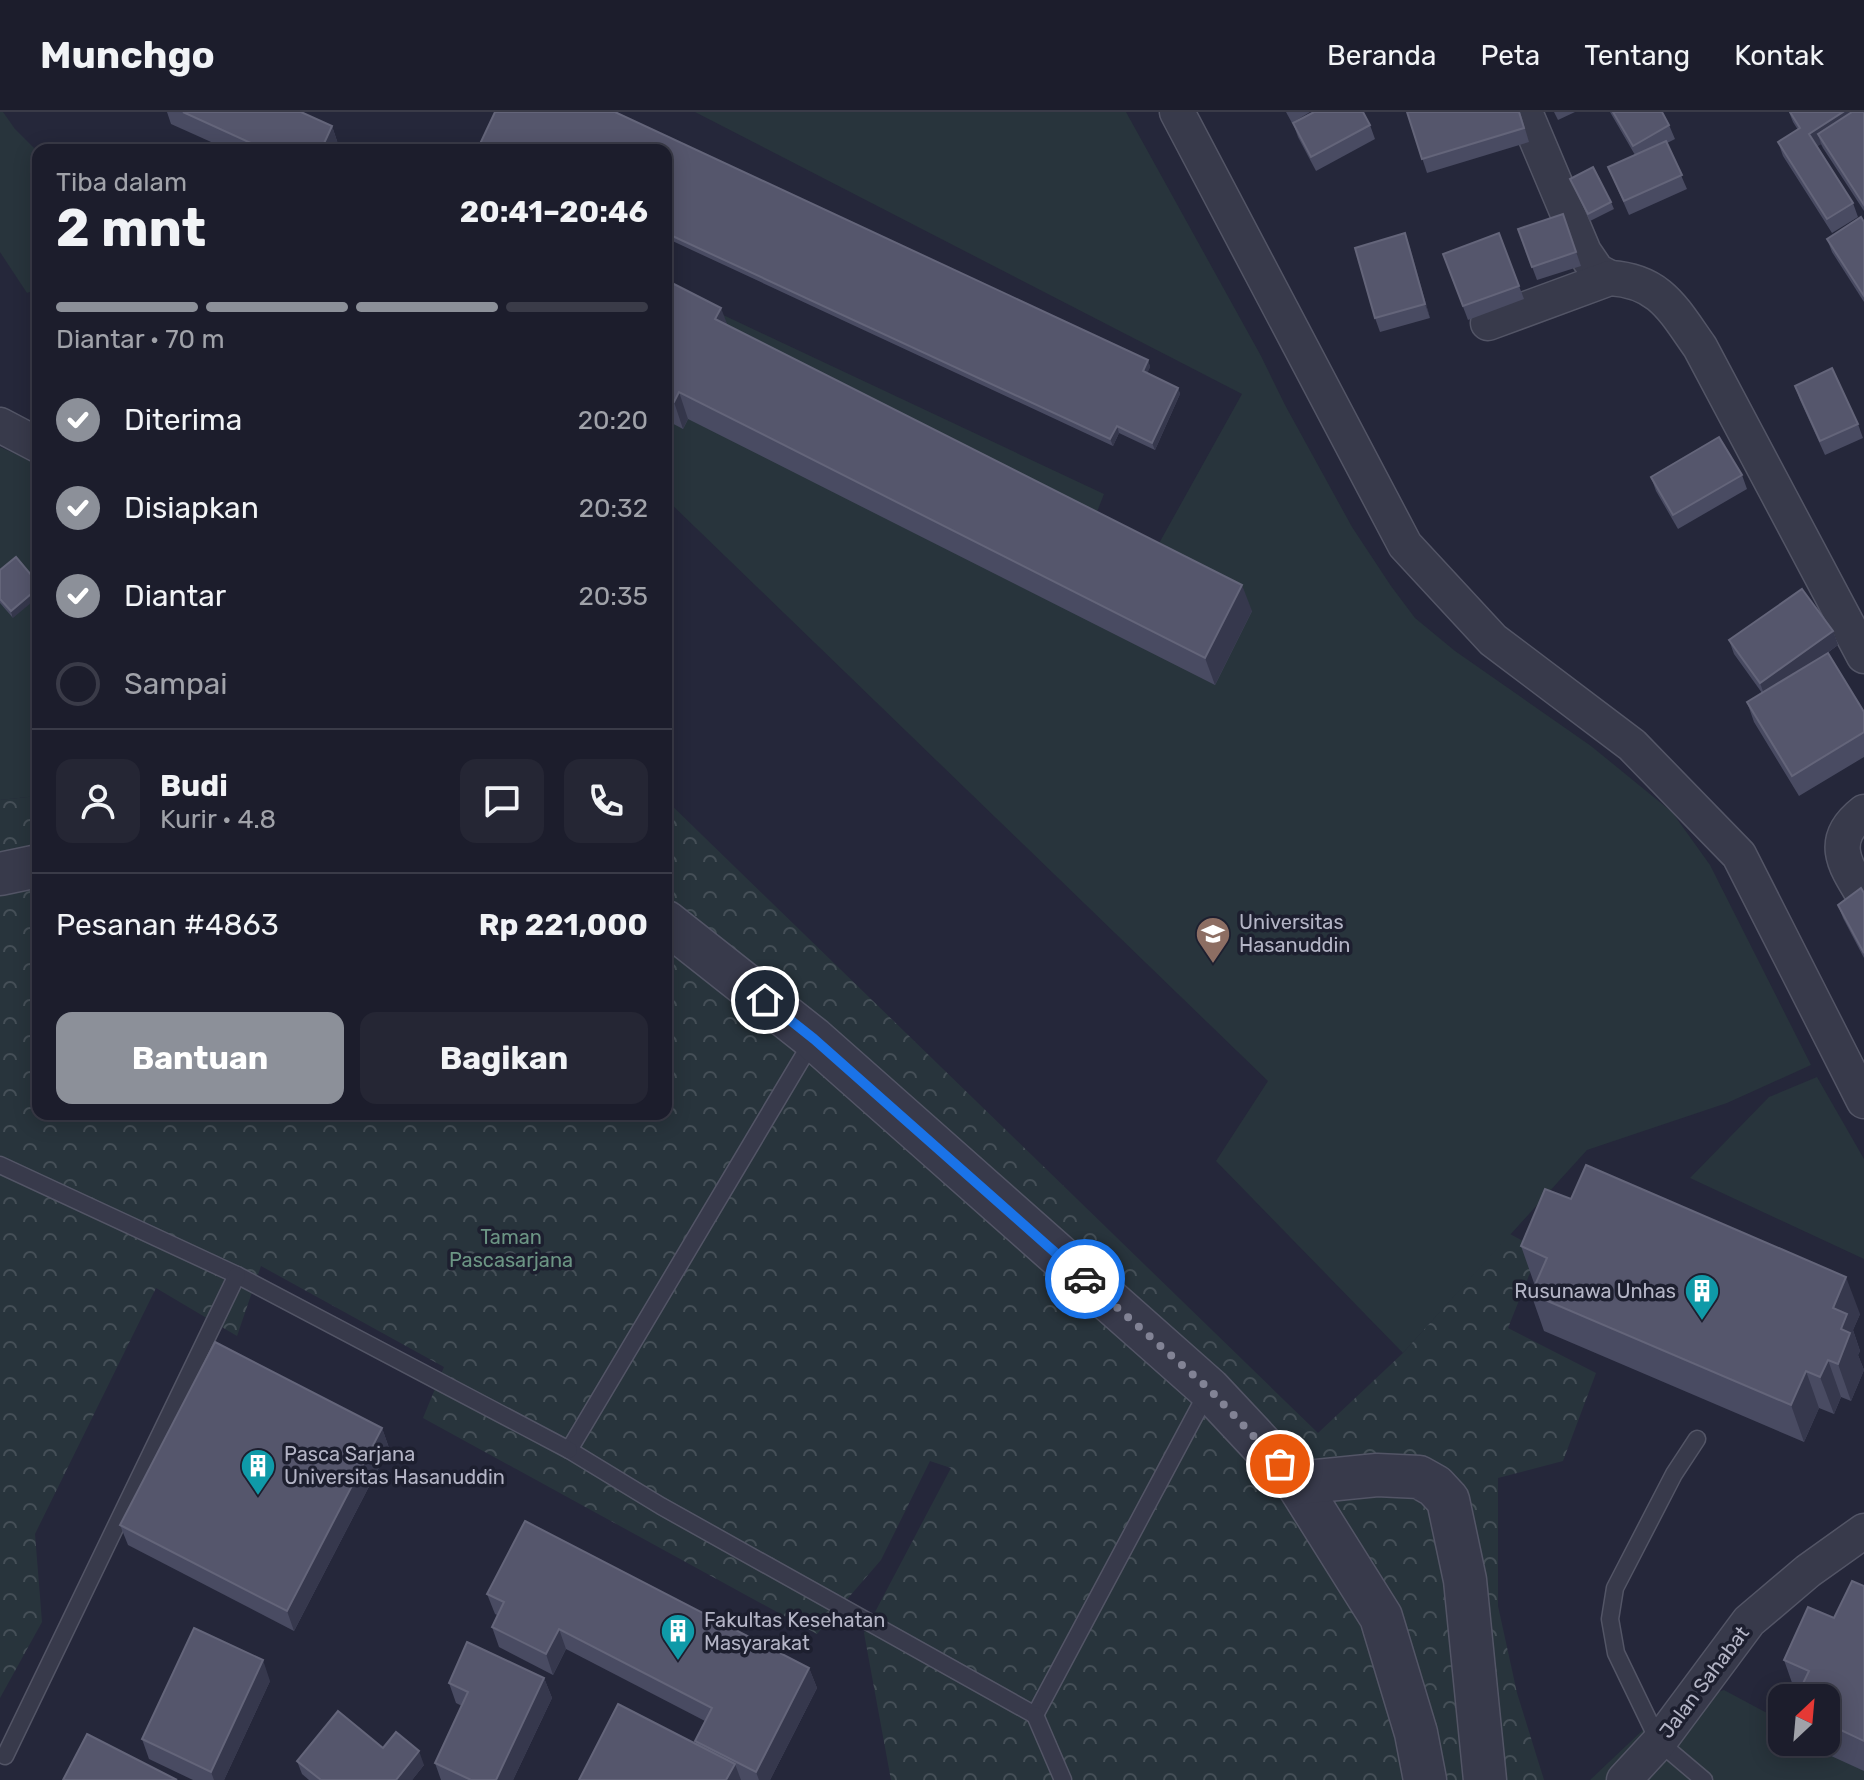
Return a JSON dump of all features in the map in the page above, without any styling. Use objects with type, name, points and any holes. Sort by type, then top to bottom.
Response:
[{"type":"street","points":[[1177,112],[1405,545],[1493,640],[1632,745],[1739,855],[1864,1101]]},
{"type":"street","points":[[1525,112],[1584,252],[1597,271],[1610,278]]},
{"type":"street","points":[[1488,323],[1610,278],[1629,279],[1650,287],[1677,314],[1700,347],[1864,656]]},
{"type":"street","points":[[0,425],[32,442]]},
{"type":"street","points":[[1864,812],[1846,830],[1842,846],[1844,864],[1864,896]]},
{"type":"street","points":[[0,874],[32,867]]},
{"type":"street","points":[[672,927],[814,1039],[1209,1389],[1297,1483],[1381,1617],[1416,1733],[1425,1780]]},
{"type":"street","points":[[1297,1483],[1377,1475],[1419,1477],[1435,1486],[1448,1500],[1465,1580],[1485,1780]]},
{"type":"street","name":"Jalan Sahabat","points":[[1624,1780],[1659,1742],[1749,1621],[1808,1571],[1864,1531]]},
{"type":"lane","points":[[569,1450],[814,1039]]},
{"type":"lane","points":[[0,1165],[237,1275],[569,1450],[661,1506],[1035,1715],[1063,1780]]},
{"type":"lane","points":[[5,1756],[237,1275]]},
{"type":"lane","points":[[1035,1715],[1209,1389]]},
{"type":"lane","points":[[1697,1439],[1674,1474],[1615,1588],[1610,1619],[1616,1653],[1659,1742],[1704,1780]]},
{"type":"green space","points":[[0,112],[3,112],[32,146],[32,291],[27,293],[0,252]]},
{"type":"green space","points":[[695,112],[1126,112],[1352,527],[1415,618],[1455,651],[1591,746],[1672,812],[1710,865],[1811,1065],[1727,1103],[1587,1150],[1403,1353],[1216,1161],[1268,1081],[672,505],[672,389],[719,313],[1104,494],[1090,530],[1152,556],[1242,394]]},
{"type":"green space","points":[[0,447],[32,461],[32,797],[0,800]]},
{"type":"green space","name":"Taman Pascasarjana","points":[[32,797],[32,1120],[672,1120],[672,806],[1318,1433],[1403,1353],[1510,1234],[1539,1250],[1508,1328],[1596,1373],[1563,1461],[1498,1478],[1498,1606],[1517,1693],[1544,1780],[891,1780],[864,1633],[951,1468],[930,1461],[881,1560],[817,1634],[423,1418],[444,1367],[261,1266],[237,1336],[156,1288],[35,1534],[42,1622],[0,1698],[0,800]]},
{"type":"green space","points":[[1817,1077],[1864,1159],[1864,1259],[1690,1178],[1769,1097]]},
{"type":"green space","points":[[1724,1690],[1768,1714],[1768,1756],[1840,1756],[1840,1751],[1864,1764],[1864,1780],[1590,1780],[1664,1710]]},
{"type":"building","points":[[183,112],[301,112],[332,126],[324,144],[253,144]]},
{"type":"building","points":[[495,112],[615,112],[1148,360],[1143,371],[1178,388],[1152,443],[1117,426],[1110,439],[672,236],[672,144],[480,144]]},
{"type":"building","points":[[1314,112],[1363,112],[1370,125],[1311,157],[1293,123]]},
{"type":"building","points":[[1407,112],[1519,112],[1524,128],[1422,159]]},
{"type":"building","points":[[1613,112],[1662,112],[1669,125],[1633,146]]},
{"type":"building","points":[[1790,112],[1843,112],[1809,134],[1853,203],[1827,219],[1778,142],[1800,128]]},
{"type":"building","points":[[1852,112],[1864,112],[1864,205],[1818,134]]},
{"type":"building","points":[[1666,141],[1682,175],[1624,201],[1608,167]]},
{"type":"building","points":[[1593,167],[1611,202],[1588,214],[1570,179]]},
{"type":"building","points":[[1563,214],[1576,252],[1532,267],[1518,229]]},
{"type":"building","points":[[1861,217],[1864,222],[1864,296],[1827,239]]},
{"type":"building","points":[[1405,233],[1425,304],[1375,318],[1355,248]]},
{"type":"building","points":[[1499,233],[1519,286],[1463,306],[1443,254]]},
{"type":"building","points":[[672,283],[721,308],[715,319],[1242,585],[1205,658],[679,392],[674,402]]},
{"type":"building","points":[[1832,368],[1858,424],[1820,441],[1795,386]]},
{"type":"building","points":[[1719,437],[1742,475],[1673,515],[1651,477]]},
{"type":"building","points":[[16,557],[32,576],[32,593],[11,611],[0,599],[0,570]]},
{"type":"building","points":[[1802,589],[1833,631],[1760,683],[1729,640]]},
{"type":"building","points":[[1828,653],[1864,712],[1864,732],[1792,776],[1747,702]]},
{"type":"building","points":[[1861,888],[1864,893],[1864,953],[1838,905]]},
{"type":"building","name":"Rusunawa Unhas","points":[[1586,1165],[1846,1277],[1833,1308],[1847,1314],[1841,1329],[1850,1333],[1838,1364],[1828,1360],[1820,1377],[1806,1371],[1791,1405],[1531,1294],[1547,1258],[1521,1246],[1545,1189],[1571,1199]]},
{"type":"building","name":"Pasca Sarjana Universitas Hasanuddin","points":[[215,1342],[382,1428],[287,1611],[120,1525]]},
{"type":"building","name":"Fakultas Kesehatan Masyarakat","points":[[525,1521],[809,1668],[756,1772],[695,1741],[712,1708],[559,1629],[546,1654],[492,1627],[504,1602],[487,1594]]},
{"type":"building","points":[[1852,1581],[1864,1586],[1864,1741],[1840,1730],[1840,1684],[1803,1684],[1809,1671],[1784,1660],[1808,1607],[1834,1618]]},
{"type":"building","points":[[194,1628],[263,1660],[211,1772],[142,1739]]},
{"type":"building","points":[[467,1642],[544,1678],[496,1780],[471,1780],[435,1763],[468,1692],[449,1683]]},
{"type":"building","points":[[618,1704],[735,1764],[726,1780],[579,1780]]},
{"type":"building","points":[[338,1711],[383,1748],[396,1732],[419,1751],[396,1780],[321,1780],[297,1761]]},
{"type":"building","points":[[87,1734],[177,1780],[63,1780]]},
{"type":"way so far","points":[[1085,1279],[1209,1389],[1280,1464]]},
{"type":"place","name":"Universitas Hasanuddin","points":[[1213,965]]},
{"type":"place","name":"Rusunawa Unhas","points":[[1702,1322]]},
{"type":"place","name":"Pasca Sarjana Universitas Hasanuddin","points":[[258,1497]]},
{"type":"place","name":"Fakultas Kesehatan Masyarakat","points":[[678,1662]]},
{"type":"route","points":[[765,1000],[814,1039],[1085,1279]]}]
